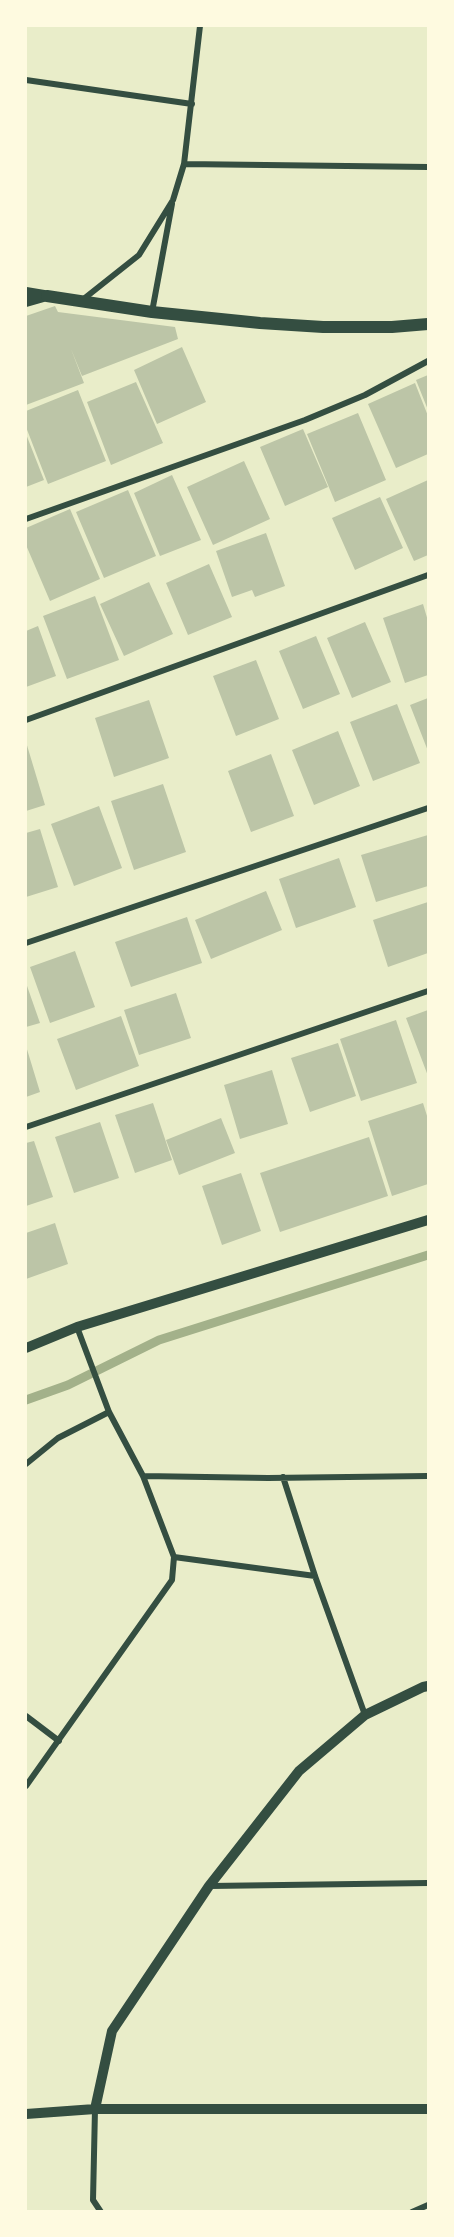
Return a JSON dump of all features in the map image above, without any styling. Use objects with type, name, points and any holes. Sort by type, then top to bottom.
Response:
[{"type":"main road","points":[[47,296],[152,312],[260,323],[323,327],[392,327],[429,324]]},
{"type":"street","points":[[152,312],[173,200],[184,164],[200,26]]},
{"type":"street","points":[[26,80],[192,104]]},
{"type":"street","points":[[184,164],[429,167]]},
{"type":"street","points":[[80,301],[140,255],[173,200]]},
{"type":"street","points":[[26,292],[47,296]]},
{"type":"street","points":[[26,302],[47,296]]},
{"type":"street","points":[[26,519],[304,420],[365,395],[429,361]]},
{"type":"street","points":[[26,720],[429,575]]},
{"type":"street","points":[[26,942],[429,808]]},
{"type":"street","points":[[26,1127],[429,991]]},
{"type":"street","points":[[26,1348],[77,1327],[429,1220]]},
{"type":"street","points":[[26,1786],[172,1580],[174,1557],[143,1476],[109,1412],[77,1327]]},
{"type":"street","points":[[26,1464],[58,1438],[109,1412]]},
{"type":"street","points":[[143,1476],[429,1476]]},
{"type":"street","points":[[283,1477],[315,1576],[365,1715]]},
{"type":"street","points":[[174,1557],[315,1576]]},
{"type":"street","points":[[100,2211],[93,2200],[95,2109],[112,2031],[209,1886],[299,1772],[365,1715],[429,1686]]},
{"type":"street","points":[[26,1716],[59,1741]]},
{"type":"street","points":[[209,1886],[429,1883]]},
{"type":"street","points":[[26,2114],[95,2109],[429,2109]]},
{"type":"street","points":[[412,2211],[429,2205]]},
{"type":"building","points":[[55,306],[58,312],[175,327],[178,339],[82,376],[71,349],[84,383],[26,405],[26,316]]},
{"type":"building","points":[[182,347],[206,402],[157,424],[134,370]]},
{"type":"building","points":[[428,375],[428,410],[416,380]]},
{"type":"building","points":[[136,382],[163,443],[111,465],[87,402]]},
{"type":"building","points":[[415,383],[428,416],[428,454],[396,468],[368,404]]},
{"type":"building","points":[[78,390],[106,461],[48,484],[26,427],[26,411]]},
{"type":"building","points":[[358,413],[386,480],[335,502],[307,434]]},
{"type":"building","points":[[303,429],[328,487],[285,506],[260,447]]},
{"type":"building","points":[[26,434],[44,480],[26,487]]},
{"type":"building","points":[[244,461],[270,519],[213,545],[187,487]]},
{"type":"building","points":[[172,475],[201,540],[160,556],[134,493]]},
{"type":"building","points":[[428,480],[428,555],[414,561],[386,499]]},
{"type":"building","points":[[128,490],[156,556],[104,578],[76,512]]},
{"type":"building","points":[[380,497],[403,548],[355,570],[332,518]]},
{"type":"building","points":[[70,509],[100,579],[50,601],[26,545],[26,528]]},
{"type":"building","points":[[266,533],[285,586],[255,597],[252,590],[232,597],[216,551]]},
{"type":"building","points":[[209,564],[232,617],[188,635],[166,583]]},
{"type":"building","points":[[149,582],[173,634],[124,656],[100,604]]},
{"type":"building","points":[[95,596],[119,660],[67,679],[43,616]]},
{"type":"building","points":[[423,604],[428,621],[428,675],[405,683],[383,618]]},
{"type":"building","points":[[365,622],[391,682],[352,698],[327,638]]},
{"type":"building","points":[[38,626],[56,676],[26,687],[26,631]]},
{"type":"building","points":[[316,636],[340,694],[303,709],[279,651]]},
{"type":"building","points":[[256,660],[279,719],[236,736],[213,676]]},
{"type":"building","points":[[428,698],[428,751],[410,705]]},
{"type":"building","points":[[149,700],[169,758],[114,777],[95,718]]},
{"type":"building","points":[[397,704],[420,763],[373,781],[350,722]]},
{"type":"building","points":[[338,731],[360,786],[314,805],[292,750]]},
{"type":"building","points":[[26,742],[45,805],[26,811]]},
{"type":"building","points":[[271,754],[294,816],[251,832],[228,771]]},
{"type":"building","points":[[163,784],[186,852],[134,870],[111,801]]},
{"type":"building","points":[[99,806],[122,868],[74,886],[51,824]]},
{"type":"building","points":[[40,829],[58,887],[26,897],[26,833]]},
{"type":"building","points":[[428,835],[428,886],[376,902],[361,855]]},
{"type":"building","points":[[339,858],[356,907],[296,928],[279,879]]},
{"type":"building","points":[[266,891],[282,930],[211,959],[195,920]]},
{"type":"building","points":[[428,902],[428,953],[388,967],[373,920]]},
{"type":"building","points":[[187,917],[202,963],[131,987],[115,942]]},
{"type":"building","points":[[75,951],[95,1007],[50,1023],[30,967]]},
{"type":"building","points":[[26,983],[40,1023],[26,1027]]},
{"type":"building","points":[[176,993],[191,1038],[139,1055],[124,1010]]},
{"type":"building","points":[[428,1010],[428,1076],[406,1018]]},
{"type":"building","points":[[121,1016],[139,1066],[76,1090],[57,1039]]},
{"type":"building","points":[[396,1020],[417,1083],[361,1101],[340,1039]]},
{"type":"building","points":[[338,1043],[356,1096],[310,1112],[291,1058]]},
{"type":"building","points":[[26,1046],[40,1092],[26,1097]]},
{"type":"building","points":[[272,1070],[288,1124],[240,1139],[224,1085]]},
{"type":"building","points":[[153,1103],[172,1160],[135,1173],[115,1115]]},
{"type":"building","points":[[423,1103],[428,1119],[428,1184],[392,1196],[368,1121]]},
{"type":"building","points":[[221,1118],[235,1153],[179,1175],[166,1140]]},
{"type":"building","points":[[100,1122],[119,1178],[74,1193],[55,1137]]},
{"type":"building","points":[[369,1137],[388,1196],[280,1232],[260,1173]]},
{"type":"building","points":[[34,1141],[53,1197],[26,1206],[26,1143]]},
{"type":"building","points":[[241,1173],[261,1231],[222,1245],[202,1186]]},
{"type":"building","points":[[55,1223],[68,1264],[26,1279],[26,1233]]},
{"type":"waterway","points":[[26,1400],[68,1385],[159,1340],[428,1255]]}]
